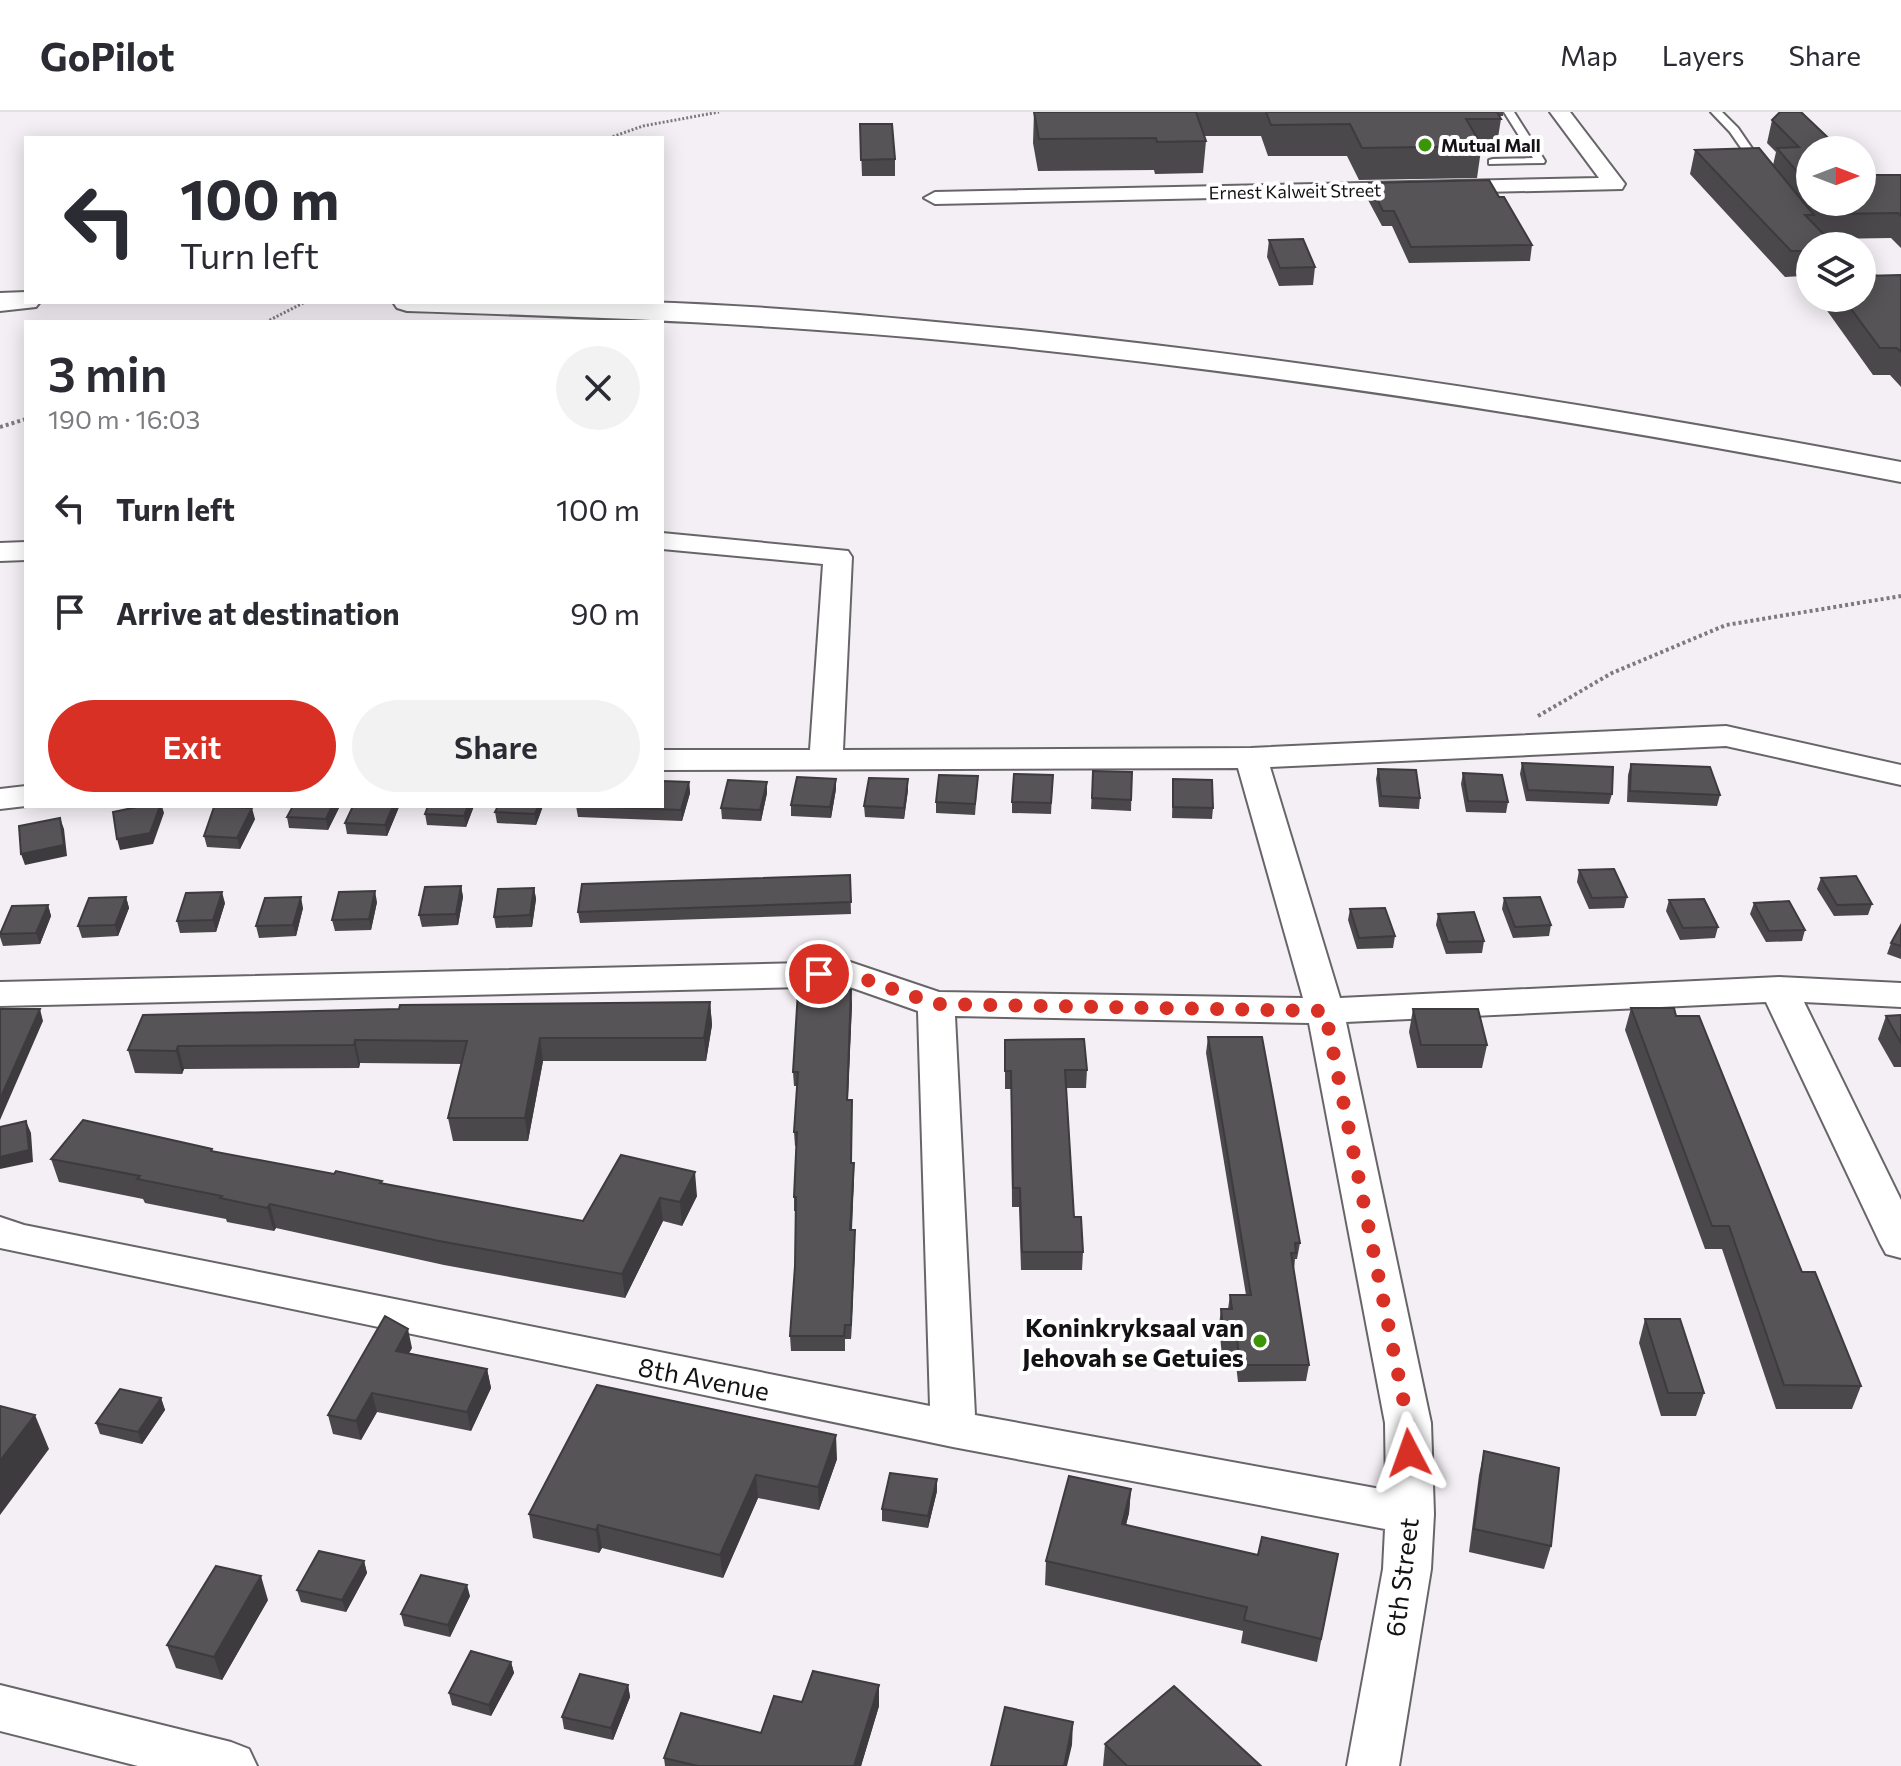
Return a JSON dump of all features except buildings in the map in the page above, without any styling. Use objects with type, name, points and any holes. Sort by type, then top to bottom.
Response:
[{"type":"highway","points":[[0,302],[24,301]]},
{"type":"highway","points":[[526,304],[769,316],[1143,352],[1582,412],[1901,472]]},
{"type":"street","name":"Ernest Kalweit Street","points":[[935,198],[1614,184],[1560,112]]},
{"type":"street","points":[[664,541],[838,557],[826,759]]},
{"type":"street","points":[[0,552],[24,551]]},
{"type":"street","points":[[664,760],[1251,758],[1726,736],[1901,775]]},
{"type":"street","name":"6th Street","points":[[1251,758],[1325,1011],[1408,1423],[1410,1514],[1407,1569],[1373,1766]]},
{"type":"street","points":[[0,799],[24,796]]},
{"type":"street","points":[[0,994],[850,974],[936,1004],[1325,1011],[1779,989],[1901,995]]},
{"type":"street","points":[[1779,989],[1901,1243]]},
{"type":"street","points":[[936,1004],[953,1429]]},
{"type":"street","name":"8th Avenue","points":[[0,1232],[20,1239],[953,1429],[1410,1514]]},
{"type":"street","points":[[0,1708],[231,1766]]},
{"type":"lane","points":[[1493,162],[1540,161],[1509,112]]},
{"type":"lane","points":[[1716,112],[1734,130],[1768,181]]},
{"type":"lane","points":[[1876,280],[1901,292]]},
{"type":"path","points":[[615,136],[643,126],[719,112]]},
{"type":"path","points":[[270,320],[301,304]]},
{"type":"path","points":[[0,427],[24,420]]},
{"type":"path","points":[[1486,747],[1612,673],[1726,625],[1901,596]]},
{"type":"place","name":"Mutual Mall","points":[[1425,145]]},
{"type":"place","name":"Koninkryksaal van Jehovah se Getuies","points":[[1260,1341]]},
{"type":"route","points":[[819,974],[850,974],[936,1004],[1325,1011],[1408,1423],[1409,1453]]}]
